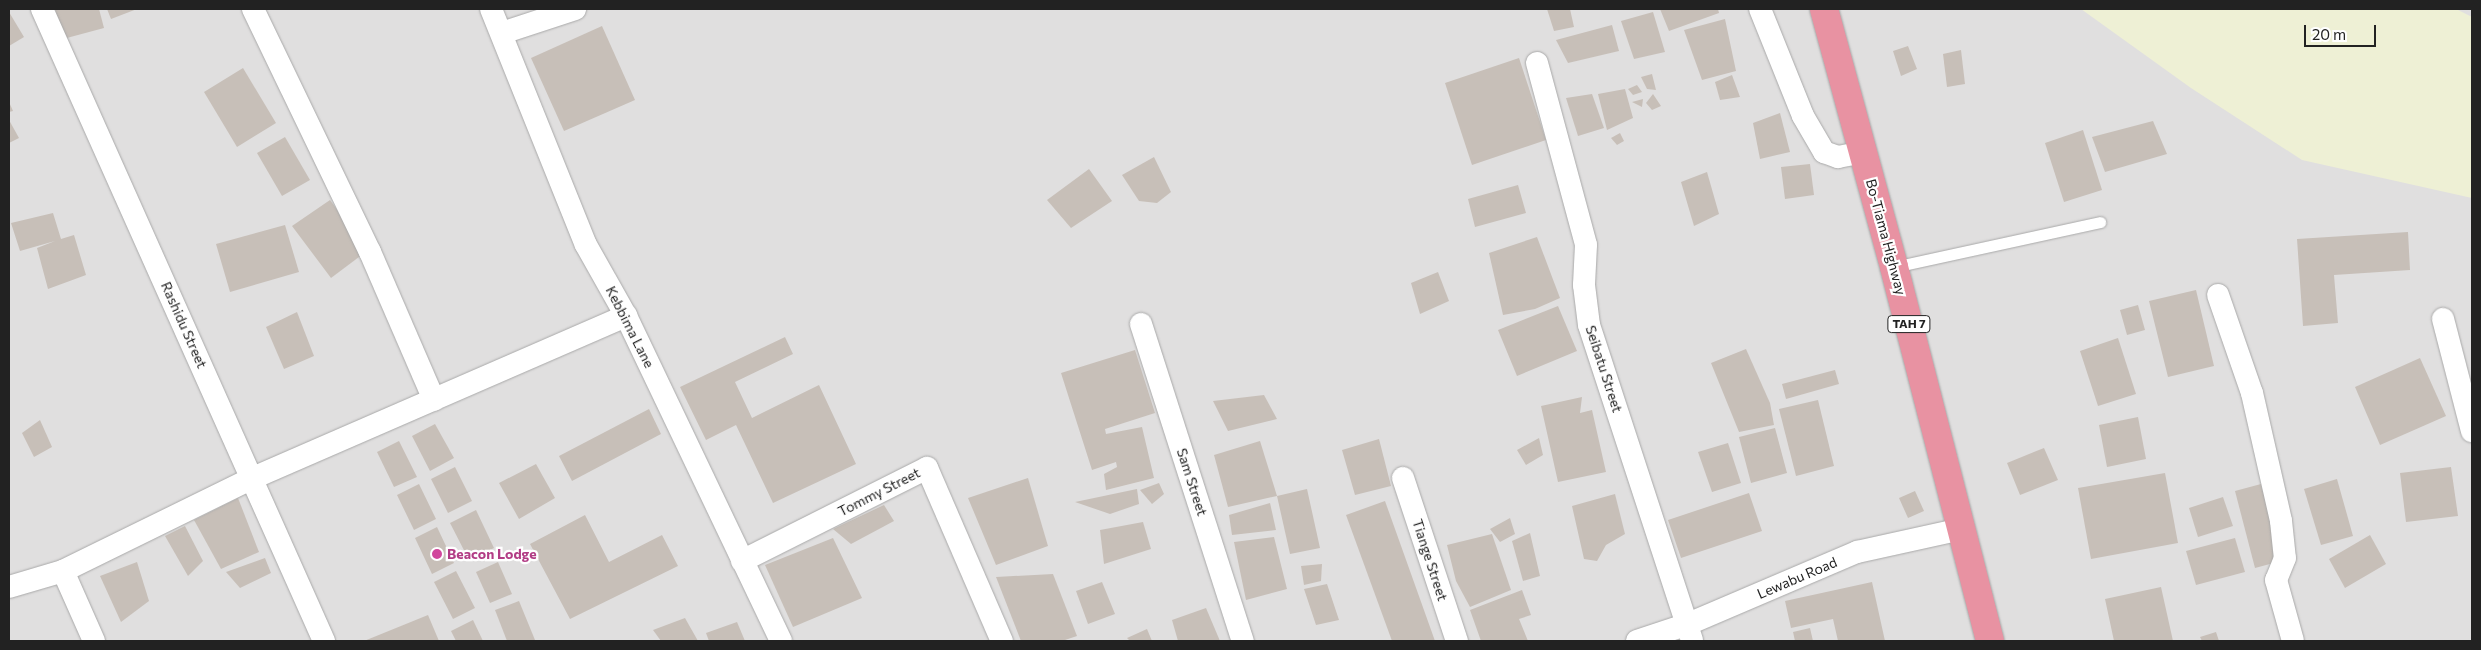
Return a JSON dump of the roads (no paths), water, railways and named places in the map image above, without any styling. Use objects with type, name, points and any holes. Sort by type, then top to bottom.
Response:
[{"type":"highway","name":"Bo-Tiama Highway","points":[[1824,9],[1894,266],[1990,641]]},
{"type":"street","name":"Rashidu Street","points":[[42,9],[253,478],[324,641]]},
{"type":"street","points":[[253,9],[370,252],[434,400]]},
{"type":"street","name":"Kebbima Lane","points":[[490,9],[502,33],[586,245],[626,316],[781,641]]},
{"type":"street","points":[[502,33],[575,9]]},
{"type":"street","points":[[1760,9],[1804,116],[1824,152],[1838,157],[1863,152]]},
{"type":"street","name":"Seibatu Street","points":[[1537,63],[1586,245],[1584,285],[1589,326],[1690,632]]},
{"type":"street","points":[[2218,295],[2252,393],[2281,521],[2285,558],[2276,580],[2293,641]]},
{"type":"street","points":[[9,587],[63,571],[253,478],[626,316]]},
{"type":"street","points":[[2443,319],[2472,431]]},
{"type":"street","name":"Sam Street","points":[[1141,324],[1243,641]]},
{"type":"street","name":"Tommy Street","points":[[742,561],[927,468],[1002,641]]},
{"type":"street","name":"Tiange Street","points":[[1403,478],[1457,641]]},
{"type":"street","name":"Lewabu Road","points":[[1637,641],[1690,632],[1857,552],[1962,529]]},
{"type":"street","points":[[63,571],[94,641]]},
{"type":"lane","points":[[1894,266],[2100,222]]},
{"type":"place","name":"Beacon Lodge","points":[[437,554]]}]
